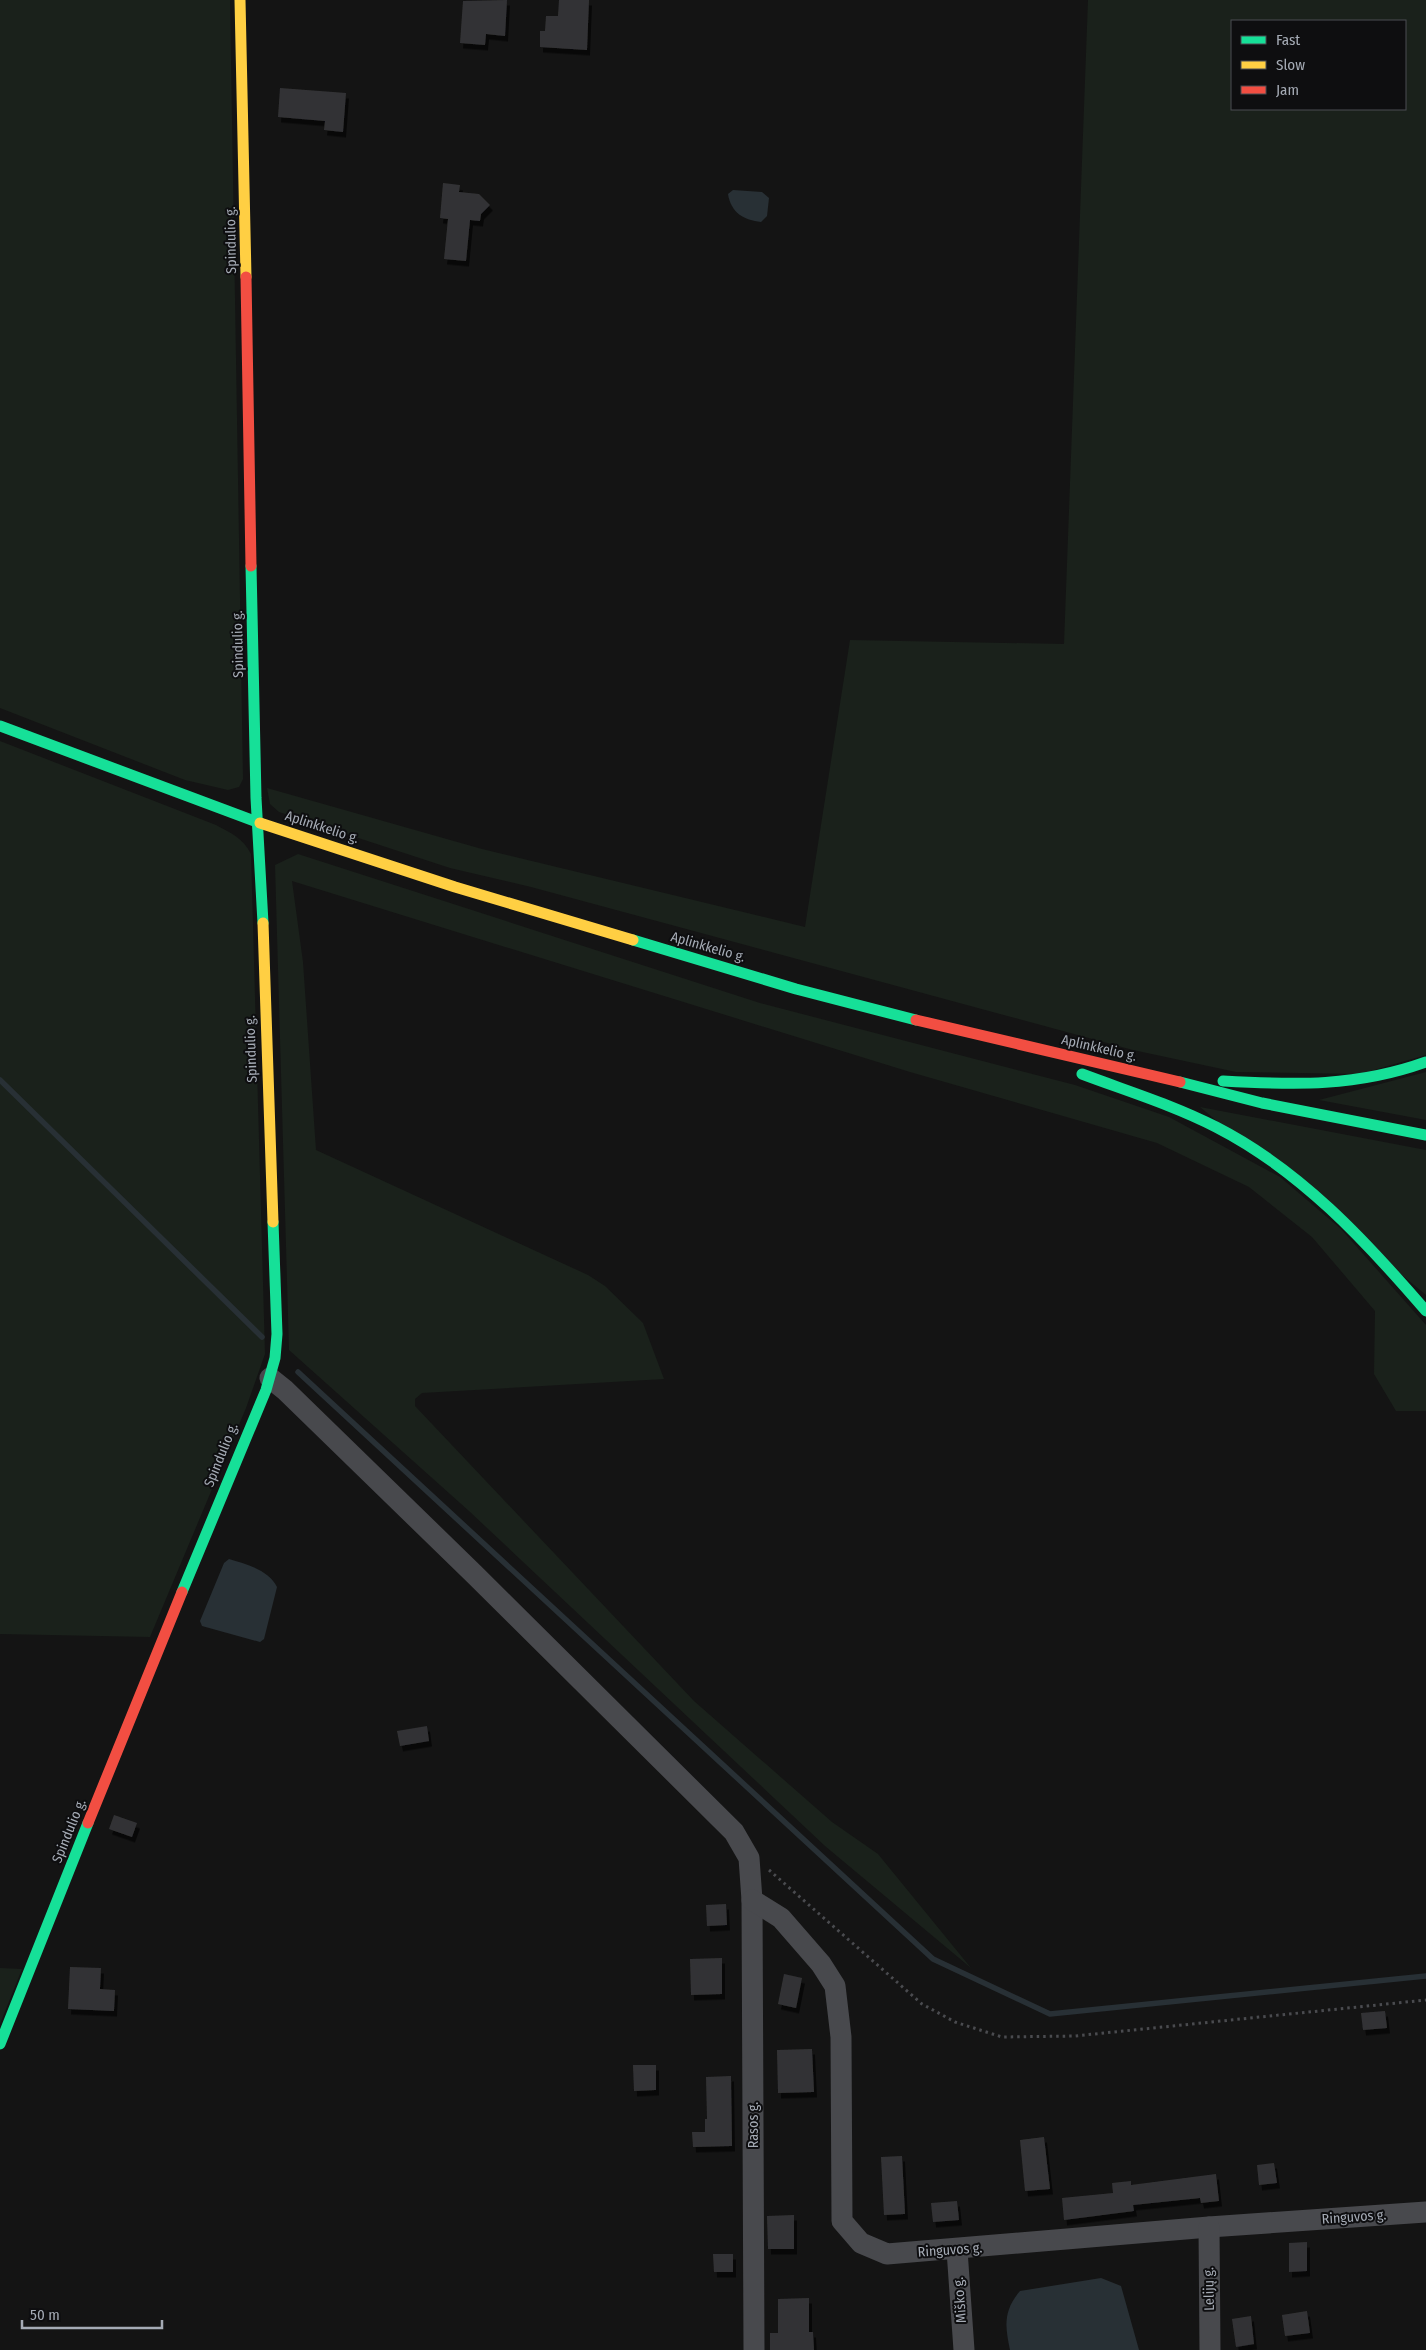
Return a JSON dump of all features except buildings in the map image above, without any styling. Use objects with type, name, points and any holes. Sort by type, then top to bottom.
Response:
[{"type":"main road","name":"Spindulio g.","points":[[0,2044],[160,1642],[270,1378],[275,1358],[277,1334],[261,857],[257,822],[240,0]]},
{"type":"main road","name":"Aplinkkelio g.","points":[[0,726],[92,762],[257,822],[455,887],[796,989],[994,1040],[1262,1103],[1426,1135]]},
{"type":"main road","points":[[994,1040],[1161,1104],[1215,1127],[1257,1151],[1324,1201],[1355,1231],[1426,1311]]},
{"type":"main road","points":[[1161,1078],[1325,1085],[1373,1079],[1426,1062]]},
{"type":"street","points":[[270,1378],[285,1390],[474,1574],[734,1832],[749,1858]]},
{"type":"street","name":"Rasos g.","points":[[749,1858],[752,1900],[754,2350]]},
{"type":"street","name":"Ringuvos g.","points":[[752,1900],[781,1918],[821,1964],[835,1986],[841,2037],[842,2221],[861,2243],[887,2254],[957,2250],[1209,2227],[1426,2212]]},
{"type":"street","name":"Lelijų g.","points":[[1209,2227],[1210,2350]]},
{"type":"street","name":"Miško g.","points":[[957,2250],[964,2350]]},
{"type":"path","points":[[749,1858],[769,1870],[806,1900],[922,2004],[955,2022],[1002,2037],[1075,2036],[1426,2000]]},
{"type":"shaded area","points":[[0,0],[230,0],[243,779],[239,787],[228,790],[185,780],[0,708]]},
{"type":"shaded area","points":[[1088,0],[1426,0],[1426,1055],[1360,1074],[1236,1072],[1133,1050],[531,887],[450,868],[279,812],[270,804],[267,788],[482,849],[805,927],[850,640],[1064,644]]},
{"type":"shaded area","points":[[733,190],[762,192],[769,198],[767,216],[761,222],[744,217],[735,211],[728,194]]},
{"type":"shaded area","points":[[0,741],[216,825],[232,833],[248,848],[251,854],[265,1354],[246,1408],[150,1637],[0,1634]]},
{"type":"shaded area","points":[[298,854],[760,1003],[1075,1085],[1169,1117],[1280,1177],[1341,1229],[1426,1325],[1426,1411],[1396,1411],[1374,1374],[1375,1311],[1312,1237],[1249,1187],[1157,1143],[910,1072],[292,881],[303,962],[316,1150],[588,1275],[605,1286],[643,1323],[664,1379],[422,1393],[415,1399],[415,1406],[694,1701],[832,1822],[878,1854],[971,1968],[825,1846],[469,1511],[289,1350],[275,865]]},
{"type":"shaded area","points":[[1426,1072],[1426,1120],[1319,1100]]},
{"type":"shaded area","points":[[1200,1107],[1426,1150],[1426,1295]]},
{"type":"shaded area","points":[[229,1559],[263,1572],[269,1576],[277,1587],[264,1639],[260,1642],[202,1626],[200,1621],[224,1563]]},
{"type":"shaded area","points":[[0,1968],[22,1969],[0,2024]]},
{"type":"shaded area","points":[[1101,2278],[1121,2286],[1139,2350],[1010,2350],[1006,2326],[1008,2312],[1014,2298],[1020,2291]]},
{"type":"waterway","points":[[0,1080],[262,1337]]},
{"type":"waterway","points":[[298,1372],[933,1959],[1050,2014],[1426,1976]]},
{"type":"traffic: fast","points":[[251,566],[256,798],[263,923]]},
{"type":"traffic: fast","points":[[0,726],[260,823]]},
{"type":"traffic: fast","points":[[633,940],[796,989],[916,1020]]},
{"type":"traffic: fast","points":[[1223,1081],[1301,1083],[1350,1080],[1375,1076],[1426,1062]]},
{"type":"traffic: fast","points":[[1082,1074],[1167,1105],[1200,1119],[1247,1144],[1276,1164],[1330,1208],[1379,1258],[1426,1311]]},
{"type":"traffic: fast","points":[[1180,1082],[1262,1103],[1426,1135]]},
{"type":"traffic: fast","points":[[182,1592],[266,1390],[275,1358],[277,1334],[273,1222]]},
{"type":"traffic: fast","points":[[0,2044],[88,1823]]},
{"type":"traffic: slow","points":[[240,0],[246,277]]},
{"type":"traffic: slow","points":[[260,823],[455,887],[633,940]]},
{"type":"traffic: slow","points":[[263,923],[273,1222]]},
{"type":"traffic: jam","points":[[246,277],[251,566]]},
{"type":"traffic: jam","points":[[916,1020],[1180,1082]]},
{"type":"traffic: jam","points":[[88,1823],[182,1592]]}]
